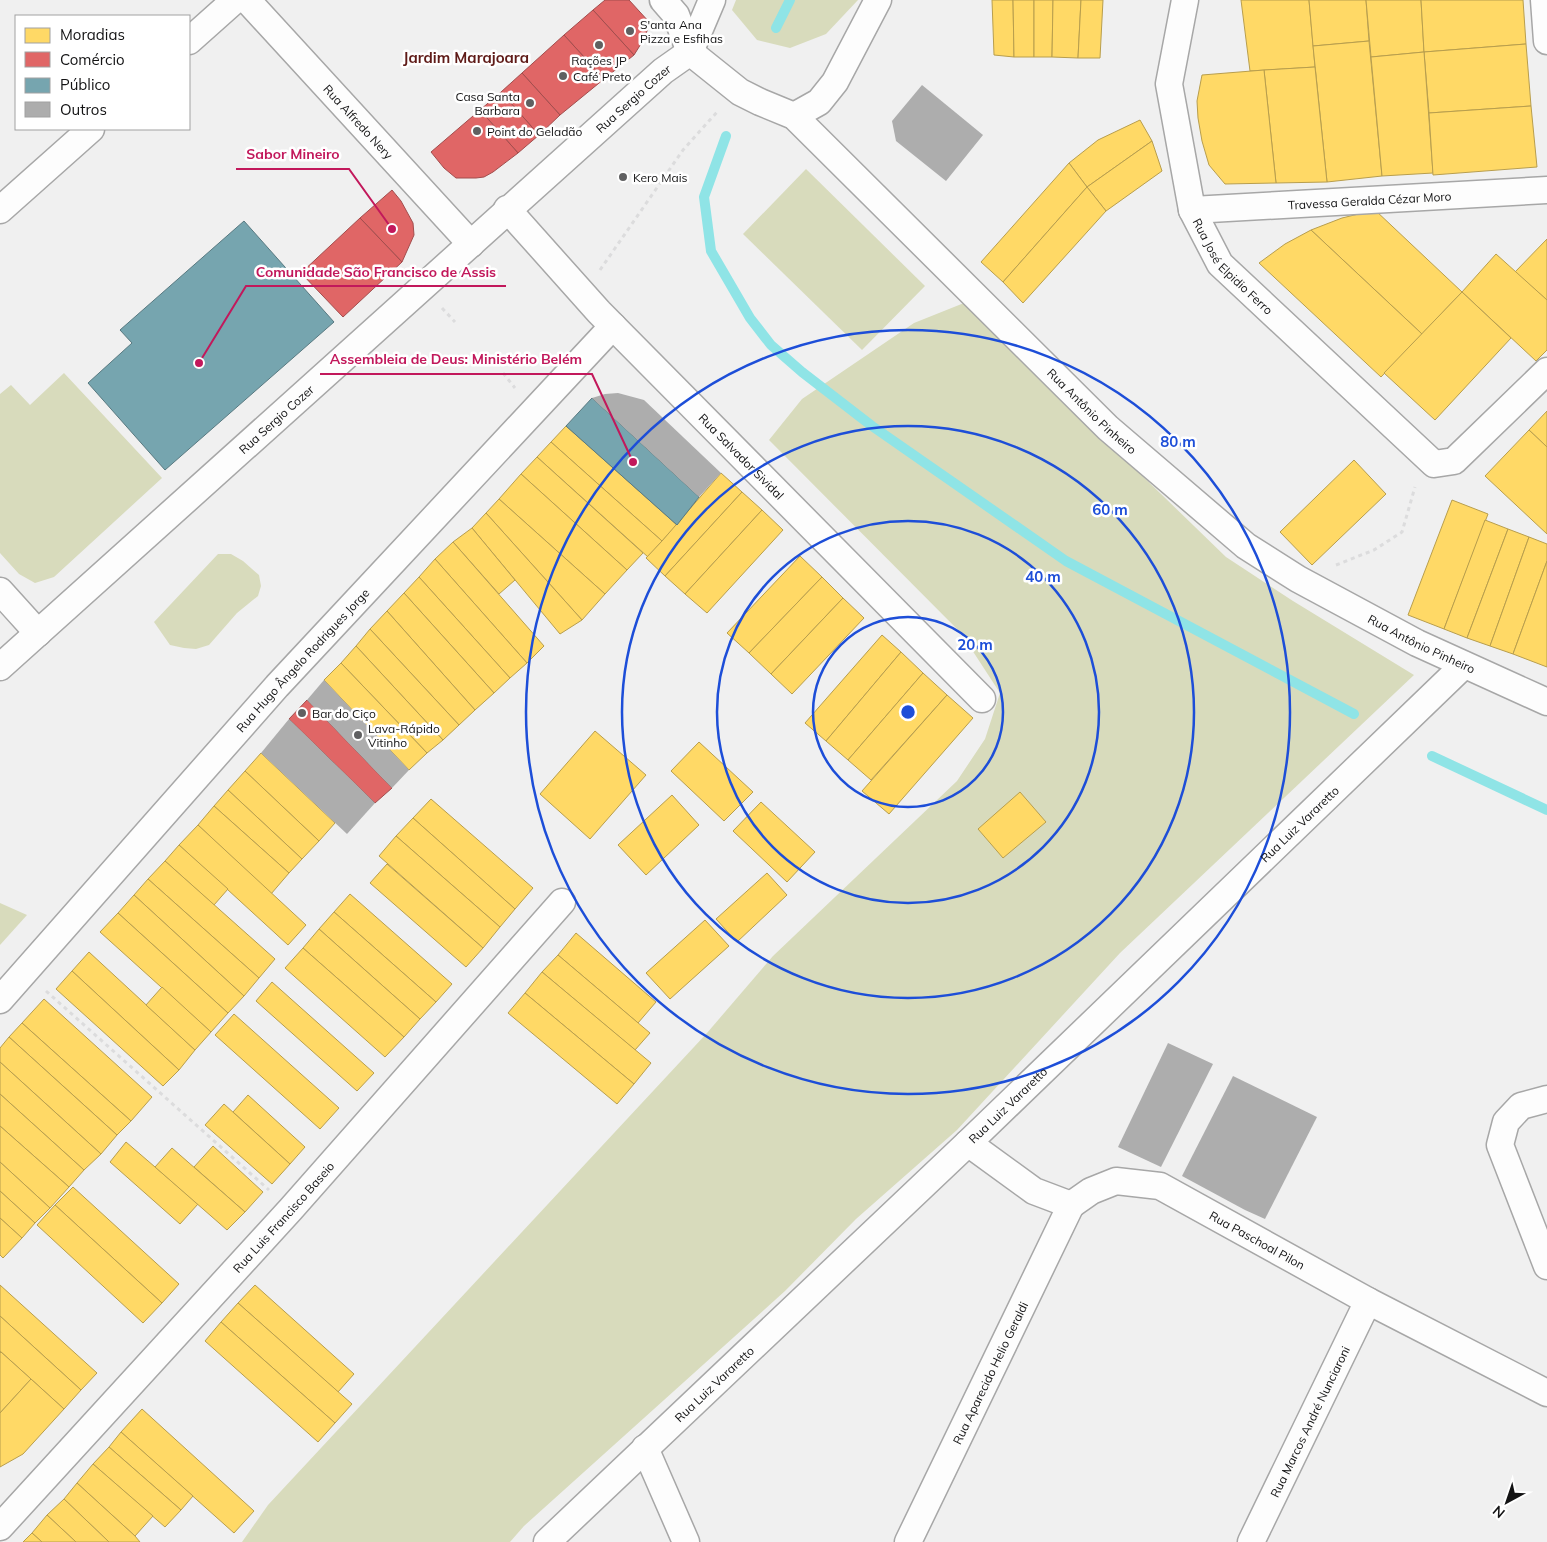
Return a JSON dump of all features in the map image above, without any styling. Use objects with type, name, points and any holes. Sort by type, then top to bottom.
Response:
[{"type":"street","points":[[190,40],[235,0]]},
{"type":"street","name":"Rua Alfredo Nery","points":[[247,0],[471,244]]},
{"type":"street","points":[[663,0],[676,15],[690,52]]},
{"type":"street","points":[[690,52],[712,0]]},
{"type":"street","points":[[794,116],[819,102],[835,82],[878,0]]},
{"type":"street","name":"Rua José Elpidio Ferro","points":[[1185,0],[1169,84],[1192,210],[1220,264],[1430,460]]},
{"type":"street","points":[[1544,0],[1547,41]]},
{"type":"street","name":"Rua Sergio Cozer","points":[[0,667],[508,209],[663,71],[690,52]]},
{"type":"street","name":"Rua Antônio Pinheiro","points":[[690,52],[737,89],[760,102],[794,116],[1108,428],[1246,546],[1298,579],[1417,643],[1547,702]]},
{"type":"street","points":[[0,210],[90,130]]},
{"type":"street","name":"Travessa Geralda Cézar Moro","points":[[1192,210],[1547,190]]},
{"type":"street","name":"Rua Salvador Sividal","points":[[508,209],[584,296],[613,326],[982,699]]},
{"type":"street","name":"Rua Hugo Ângelo Rodrigues Jorge","points":[[0,1000],[277,686],[613,326]]},
{"type":"street","points":[[1430,460],[1454,461],[1547,371]]},
{"type":"street","points":[[0,591],[38,633]]},
{"type":"street","name":"Rua Luiz Vararetto","points":[[547,1542],[968,1143],[1464,665]]},
{"type":"street","name":"Rua Luis Francisco Baseio","points":[[0,1527],[291,1209],[562,902]]},
{"type":"street","points":[[1547,1099],[1521,1106],[1506,1122],[1500,1145],[1547,1266]]},
{"type":"street","points":[[968,1143],[1034,1190],[1071,1206]]},
{"type":"street","name":"Rua Paschoal Pilon","points":[[1071,1206],[1091,1191],[1116,1181],[1160,1186],[1368,1301],[1547,1393]]},
{"type":"street","name":"Rua Aparecido Helio Geraldi","points":[[908,1542],[1071,1206]]},
{"type":"street","name":"Rua Marcos André Nunciaroni","points":[[1251,1542],[1368,1301]]},
{"type":"street","points":[[645,1448],[686,1542]]},
{"type":"path","points":[[584,296],[613,250],[683,150],[737,89]]},
{"type":"path","points":[[1298,579],[1374,550],[1402,532],[1430,460]]},
{"type":"path","points":[[24,972],[291,1209]]},
{"type":"green space","points":[[736,0],[858,0],[826,34],[790,48],[757,40],[732,10]]},
{"type":"green space","points":[[806,169],[925,286],[862,350],[743,234]]},
{"type":"green space","points":[[964,303],[1226,557],[1293,601],[1414,675],[1120,953],[957,1130],[856,1219],[785,1291],[524,1526],[510,1542],[242,1542],[268,1505],[707,1033],[773,956],[957,781],[985,739],[1000,693],[961,633],[769,440],[802,399],[914,323]]},
{"type":"green space","points":[[64,373],[162,478],[54,577],[35,583],[19,574],[0,553],[0,394],[11,385],[30,405]]},
{"type":"green space","points":[[218,554],[231,554],[243,561],[259,575],[261,586],[258,596],[237,613],[209,645],[196,649],[170,645],[154,622]]},
{"type":"green space","points":[[0,903],[27,915],[0,945]]},
{"type":"building: Moradias","points":[[992,0],[1013,0],[1014,57],[994,55]]},
{"type":"building: Moradias","points":[[1013,0],[1034,0],[1034,57],[1014,57]]},
{"type":"building: Moradias","points":[[1034,0],[1053,0],[1052,57],[1034,57]]},
{"type":"building: Moradias","points":[[1053,0],[1081,0],[1078,58],[1052,57]]},
{"type":"building: Moradias","points":[[1081,0],[1103,0],[1100,58],[1078,58]]},
{"type":"building: Moradias","points":[[1241,0],[1309,0],[1315,67],[1250,71]]},
{"type":"building: Moradias","points":[[1309,0],[1366,0],[1369,41],[1313,46]]},
{"type":"building: Moradias","points":[[1366,0],[1421,0],[1424,52],[1371,57]]},
{"type":"building: Moradias","points":[[1421,0],[1523,0],[1526,44],[1424,52]]},
{"type":"building: Moradias","points":[[1369,41],[1382,176],[1327,182],[1313,46]]},
{"type":"building: Moradias","points":[[1526,44],[1531,106],[1429,113],[1424,52]]},
{"type":"building: Moradias","points":[[1424,52],[1433,173],[1382,176],[1371,57]]},
{"type":"building: Moradias","points":[[1315,67],[1327,182],[1276,183],[1264,70]]},
{"type":"building: Moradias","points":[[1264,70],[1276,183],[1225,184],[1209,165],[1202,141],[1197,101],[1202,75]]},
{"type":"building: Moradias","points":[[1531,106],[1537,167],[1433,175],[1429,113]]},
{"type":"building: Moradias","points":[[1140,120],[1152,141],[1087,187],[1069,163],[1098,140]]},
{"type":"building: Moradias","points":[[1152,141],[1162,171],[1106,211],[1087,187]]},
{"type":"building: Moradias","points":[[1069,163],[1087,187],[1003,282],[981,262]]},
{"type":"building: Moradias","points":[[1087,187],[1106,211],[1023,303],[1003,282]]},
{"type":"building: Moradias","points":[[1375,210],[1462,292],[1422,334],[1311,230],[1342,218]]},
{"type":"building: Moradias","points":[[1311,230],[1422,334],[1381,377],[1259,263],[1285,244]]},
{"type":"building: Moradias","points":[[1547,239],[1547,300],[1515,272]]},
{"type":"building: Moradias","points":[[1496,254],[1547,300],[1547,350],[1536,361],[1462,292]]},
{"type":"building: Moradias","points":[[1462,292],[1511,338],[1435,420],[1384,373]]},
{"type":"building: Moradias","points":[[1547,411],[1547,447],[1529,430]]},
{"type":"building: Moradias","points":[[566,426],[677,525],[662,541],[551,442]]},
{"type":"building: Moradias","points":[[1529,430],[1547,447],[1547,534],[1485,476]]},
{"type":"building: Moradias","points":[[551,442],[662,541],[648,557],[537,457]]},
{"type":"building: Moradias","points":[[537,457],[643,553],[627,570],[521,474]]},
{"type":"building: Moradias","points":[[1354,460],[1386,494],[1312,565],[1280,532]]},
{"type":"building: Moradias","points":[[721,473],[742,492],[665,576],[646,558]]},
{"type":"building: Moradias","points":[[521,474],[627,570],[605,594],[499,499]]},
{"type":"building: Moradias","points":[[742,492],[762,510],[685,594],[665,576]]},
{"type":"building: Moradias","points":[[499,499],[605,594],[582,620],[486,513]]},
{"type":"building: Moradias","points":[[1452,500],[1488,514],[1444,629],[1408,615]]},
{"type":"building: Moradias","points":[[762,510],[783,530],[707,613],[685,594]]},
{"type":"building: Moradias","points":[[486,513],[582,620],[560,634],[472,528]]},
{"type":"building: Moradias","points":[[1485,520],[1508,529],[1467,638],[1444,629]]},
{"type":"building: Moradias","points":[[472,528],[515,580],[499,594],[453,542]]},
{"type":"building: Moradias","points":[[1508,529],[1529,537],[1490,646],[1467,638]]},
{"type":"building: Moradias","points":[[1529,537],[1547,544],[1547,561],[1513,654],[1490,646]]},
{"type":"building: Moradias","points":[[453,542],[544,646],[527,663],[435,559]]},
{"type":"building: Moradias","points":[[800,556],[822,577],[749,653],[727,633]]},
{"type":"building: Moradias","points":[[435,559],[527,663],[510,678],[419,577]]},
{"type":"building: Moradias","points":[[1547,561],[1547,667],[1513,654]]},
{"type":"building: Moradias","points":[[419,577],[510,678],[494,693],[404,593]]},
{"type":"building: Moradias","points":[[822,577],[843,598],[771,674],[749,653]]},
{"type":"building: Moradias","points":[[404,593],[494,693],[475,710],[387,611]]},
{"type":"building: Moradias","points":[[843,598],[864,618],[792,694],[771,674]]},
{"type":"building: Moradias","points":[[387,611],[475,710],[459,725],[370,629]]},
{"type":"building: Moradias","points":[[370,629],[459,725],[443,740],[356,646]]},
{"type":"building: Moradias","points":[[882,635],[901,652],[826,741],[805,723]]},
{"type":"building: Moradias","points":[[356,646],[443,740],[427,753],[341,663]]},
{"type":"building: Moradias","points":[[901,652],[923,673],[848,760],[826,741]]},
{"type":"building: Moradias","points":[[341,663],[427,753],[409,770],[324,680]]},
{"type":"building: Moradias","points":[[923,673],[947,695],[871,780],[848,760]]},
{"type":"building: Moradias","points":[[947,695],[973,718],[889,814],[862,791]]},
{"type":"building: Moradias","points":[[595,731],[646,775],[590,839],[540,794]]},
{"type":"building: Moradias","points":[[699,742],[753,792],[724,821],[671,771]]},
{"type":"building: Moradias","points":[[261,753],[335,823],[319,841],[245,771]]},
{"type":"building: Moradias","points":[[245,771],[319,841],[302,859],[228,790]]},
{"type":"building: Moradias","points":[[228,790],[302,859],[289,873],[214,806]]},
{"type":"building: Moradias","points":[[1020,792],[1046,822],[1003,858],[978,829]]},
{"type":"building: Moradias","points":[[672,795],[699,825],[646,875],[618,845]]},
{"type":"building: Moradias","points":[[431,799],[533,888],[515,909],[413,818]]},
{"type":"building: Moradias","points":[[761,802],[815,852],[787,882],[733,831]]},
{"type":"building: Moradias","points":[[214,806],[289,873],[271,894],[198,825]]},
{"type":"building: Moradias","points":[[413,818],[515,909],[500,927],[396,836]]},
{"type":"building: Moradias","points":[[198,825],[306,925],[288,945],[179,845]]},
{"type":"building: Moradias","points":[[396,836],[500,927],[483,948],[379,856]]},
{"type":"building: Moradias","points":[[179,845],[228,889],[214,905],[165,861]]},
{"type":"building: Moradias","points":[[165,861],[275,959],[259,978],[148,879]]},
{"type":"building: Moradias","points":[[387,864],[483,948],[466,967],[370,883]]},
{"type":"building: Moradias","points":[[767,873],[787,895],[737,942],[716,919]]},
{"type":"building: Moradias","points":[[148,879],[259,978],[244,996],[134,895]]},
{"type":"building: Moradias","points":[[350,894],[452,984],[436,1002],[334,912]]},
{"type":"building: Moradias","points":[[134,895],[244,996],[228,1013],[118,913]]},
{"type":"building: Moradias","points":[[334,912],[436,1002],[420,1019],[319,929]]},
{"type":"building: Moradias","points":[[118,913],[228,1013],[211,1032],[100,932]]},
{"type":"building: Moradias","points":[[705,920],[729,946],[670,999],[646,973]]},
{"type":"building: Moradias","points":[[319,929],[420,1019],[404,1037],[303,948]]},
{"type":"building: Moradias","points":[[576,933],[656,1002],[638,1023],[558,955]]},
{"type":"building: Moradias","points":[[303,948],[404,1037],[385,1057],[285,968]]},
{"type":"building: Moradias","points":[[89,952],[195,1050],[179,1070],[72,971]]},
{"type":"building: Moradias","points":[[558,955],[650,1033],[635,1050],[542,972]]},
{"type":"building: Moradias","points":[[72,971],[179,1070],[163,1086],[56,989]]},
{"type":"building: Moradias","points":[[542,972],[651,1063],[634,1084],[525,993]]},
{"type":"building: Moradias","points":[[272,982],[374,1073],[357,1091],[256,1001]]},
{"type":"building: Moradias","points":[[162,987],[211,1032],[195,1050],[146,1005]]},
{"type":"building: Moradias","points":[[525,993],[634,1084],[617,1104],[508,1013]]},
{"type":"building: Moradias","points":[[44,999],[152,1097],[131,1121],[22,1023]]},
{"type":"building: Moradias","points":[[234,1014],[339,1108],[320,1129],[215,1035]]},
{"type":"building: Moradias","points":[[22,1023],[131,1121],[117,1135],[9,1037]]},
{"type":"building: Moradias","points":[[9,1037],[117,1135],[101,1154],[0,1062],[0,1048]]},
{"type":"building: Moradias","points":[[0,1062],[101,1154],[84,1170],[0,1094]]},
{"type":"building: Moradias","points":[[0,1094],[84,1170],[69,1187],[0,1126]]},
{"type":"building: Moradias","points":[[248,1095],[305,1147],[290,1164],[233,1112]]},
{"type":"building: Moradias","points":[[224,1104],[290,1164],[272,1184],[205,1125]]},
{"type":"building: Moradias","points":[[0,1126],[69,1187],[50,1208],[0,1162]]},
{"type":"building: Moradias","points":[[126,1142],[198,1204],[180,1224],[110,1162]]},
{"type":"building: Moradias","points":[[213,1146],[263,1192],[245,1212],[194,1167]]},
{"type":"building: Moradias","points":[[172,1148],[245,1212],[227,1230],[155,1167]]},
{"type":"building: Moradias","points":[[0,1162],[50,1208],[35,1223],[0,1191]]},
{"type":"building: Moradias","points":[[73,1187],[179,1284],[162,1303],[55,1205]]},
{"type":"building: Moradias","points":[[0,1191],[35,1223],[22,1238],[0,1218]]},
{"type":"building: Moradias","points":[[55,1205],[162,1303],[143,1323],[37,1225]]},
{"type":"building: Moradias","points":[[0,1218],[22,1238],[3,1258],[0,1255]]},
{"type":"building: Moradias","points":[[0,1285],[97,1373],[81,1390],[0,1316]]},
{"type":"building: Moradias","points":[[255,1285],[354,1374],[338,1392],[238,1303]]},
{"type":"building: Moradias","points":[[238,1303],[352,1404],[335,1423],[221,1322]]},
{"type":"building: Moradias","points":[[0,1316],[81,1390],[64,1409],[0,1351]]},
{"type":"building: Moradias","points":[[221,1322],[335,1423],[318,1442],[205,1341]]},
{"type":"building: Moradias","points":[[0,1353],[31,1379],[0,1413]]},
{"type":"building: Moradias","points":[[31,1379],[64,1409],[23,1454],[0,1467],[0,1413]]},
{"type":"building: Moradias","points":[[142,1409],[254,1511],[234,1533],[121,1432]]},
{"type":"building: Moradias","points":[[121,1432],[193,1496],[181,1510],[109,1447]]},
{"type":"building: Moradias","points":[[109,1447],[181,1510],[165,1527],[93,1464]]},
{"type":"building: Moradias","points":[[93,1464],[153,1516],[135,1536],[77,1483]]},
{"type":"building: Moradias","points":[[77,1483],[140,1542],[109,1542],[64,1499]]},
{"type":"building: Moradias","points":[[64,1499],[109,1542],[76,1542],[47,1515]]},
{"type":"building: Moradias","points":[[47,1515],[76,1542],[42,1542],[32,1533]]},
{"type":"building: Moradias","points":[[32,1533],[42,1542],[23,1542]]},
{"type":"building: Comércio","name":"S'anta Ana Pizza e Esfihas","points":[[605,0],[629,0],[650,23],[644,39],[634,55],[593,10]]},
{"type":"building: Comércio","name":"Rações JP","points":[[593,10],[634,55],[604,79],[564,35]]},
{"type":"building: Comércio","name":"Café Preto","points":[[564,35],[604,79],[560,115],[522,73]]},
{"type":"building: Comércio","name":"Casa Santa Barbara","points":[[522,73],[560,115],[539,135],[501,92]]},
{"type":"building: Comércio","points":[[501,92],[539,135],[518,153],[480,110]]},
{"type":"building: Comércio","name":"Point do Geladão","points":[[480,110],[518,153],[484,177],[456,178],[444,168],[431,152]]},
{"type":"building: Comércio","points":[[392,190],[401,201],[413,223],[414,235],[402,262],[360,218]]},
{"type":"building: Comércio","points":[[360,218],[402,262],[343,317],[301,273]]},
{"type":"building: Comércio","points":[[307,700],[392,788],[375,803],[289,719]]},
{"type":"building: Público","points":[[244,221],[334,322],[165,470],[88,383],[132,343],[120,330]]},
{"type":"building: Público","points":[[592,398],[699,497],[677,525],[566,426]]},
{"type":"building: Outros","points":[[922,85],[983,135],[946,181],[896,141],[892,121]]},
{"type":"building: Outros","points":[[618,393],[644,400],[721,473],[699,497],[592,398]]},
{"type":"building: Outros","name":"Lava-Rápido Vitinho","points":[[324,680],[409,770],[392,788],[307,700]]},
{"type":"building: Outros","points":[[289,719],[375,803],[347,834],[261,753]]},
{"type":"building: Outros","points":[[1168,1043],[1213,1064],[1161,1167],[1118,1147]]},
{"type":"building: Outros","points":[[1233,1076],[1317,1117],[1265,1219],[1182,1176]]},
{"type":"waterway","points":[[776,28],[790,0]]},
{"type":"waterway","points":[[726,136],[704,197],[711,251],[750,318],[771,345],[802,372],[872,426],[1066,561],[1354,714]]},
{"type":"waterway","points":[[1432,756],[1547,810]]},
{"type":"place","name":"S'anta Ana Pizza e Esfihas","points":[[630,31]]},
{"type":"place","name":"Rações JP","points":[[599,45]]},
{"type":"place","name":"Café Preto","points":[[563,76]]},
{"type":"place","name":"Casa Santa Barbara","points":[[530,103]]},
{"type":"place","name":"Point do Geladão","points":[[477,131]]},
{"type":"place","name":"Kero Mais","points":[[623,177]]},
{"type":"place","name":"Sabor Mineiro","points":[[392,229]]},
{"type":"place","name":"Comunidade São Francisco de Assis","points":[[199,363]]},
{"type":"place","name":"Assembleia de Deus: Ministério Belém","points":[[633,462]]},
{"type":"place","name":"Bar do Ciço","points":[[302,713]]},
{"type":"place","name":"Lava-Rápido Vitinho","points":[[358,735]]},
{"type":"district","name":"Jardim Marajoara","points":[[466,57]]}]
